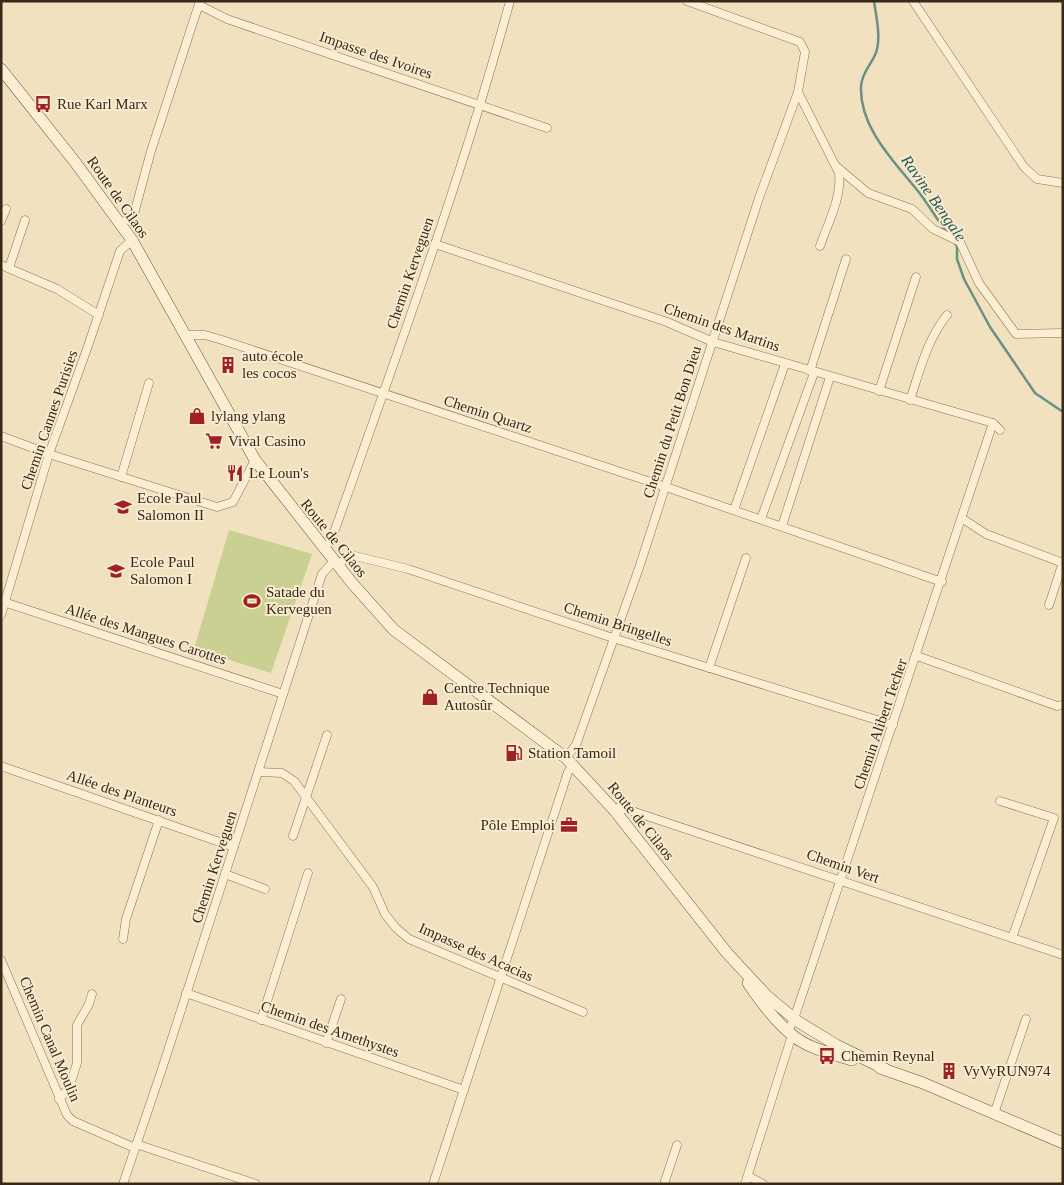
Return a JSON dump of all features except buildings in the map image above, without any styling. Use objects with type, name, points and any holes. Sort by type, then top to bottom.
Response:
[{"type":"main road","name":"Route de Cilaos","points":[[1,69],[75,162],[132,240],[255,460],[336,563],[394,630],[570,761],[615,811],[727,953],[762,1003],[790,1033],[824,1051],[845,1054]]},
{"type":"main road","name":"Route de Cilaos","points":[[727,953],[767,996],[794,1019],[845,1054],[923,1083],[1063,1143]]},
{"type":"street","name":"Chemin Kerveguen","points":[[324,548],[331,541],[435,244],[482,105],[510,1]]},
{"type":"street","name":"Chemin du Petit Bon Dieu","points":[[433,1184],[501,980],[570,761],[639,568],[760,198],[798,92],[805,52],[800,42],[687,1]]},
{"type":"street","points":[[913,1],[1024,167],[1036,179],[1063,183]]},
{"type":"street","name":"Impasse des Ivoires","points":[[199,3],[227,19],[547,128]]},
{"type":"street","points":[[121,224],[134,214],[151,151],[199,3]]},
{"type":"street","points":[[798,92],[837,167],[840,183],[820,246]]},
{"type":"street","points":[[837,167],[868,193],[912,209],[934,229],[960,242],[979,283],[1016,334],[1063,333]]},
{"type":"street","points":[[1,221],[6,209]]},
{"type":"street","points":[[25,220],[5,267],[57,289],[99,315]]},
{"type":"street","name":"Chemin Cannes Purisies","points":[[1,615],[3,602],[49,454],[120,251],[132,240]]},
{"type":"street","name":"Chemin des Martins","points":[[435,244],[667,322],[713,342],[993,424],[1000,430]]},
{"type":"street","points":[[761,519],[812,372],[846,259]]},
{"type":"street","points":[[879,391],[916,276]]},
{"type":"street","points":[[910,400],[926,350],[935,330],[947,315]]},
{"type":"street","name":"Chemin Quartz","points":[[184,335],[205,335],[222,340],[666,487],[942,582]]},
{"type":"street","points":[[734,510],[785,364]]},
{"type":"street","points":[[782,526],[830,377]]},
{"type":"street","points":[[121,477],[149,383]]},
{"type":"street","name":"Chemin Alibert Techer","points":[[790,1033],[963,519],[993,424]]},
{"type":"street","points":[[1,436],[49,454],[212,506],[222,506],[233,502],[255,460]]},
{"type":"street","points":[[963,519],[986,534],[1063,563],[1049,605]]},
{"type":"street","name":"Chemin Bringelles","points":[[336,563],[351,555],[408,569],[613,638],[893,725]]},
{"type":"street","points":[[709,668],[746,558]]},
{"type":"street","name":"Chemin Kerveguen","points":[[123,1184],[226,874],[322,574],[336,563]]},
{"type":"street","name":"Allée des Mangues Carottes","points":[[3,602],[283,694]]},
{"type":"street","points":[[917,656],[1057,706],[1063,705]]},
{"type":"street","points":[[293,836],[327,735]]},
{"type":"street","name":"Allée des Planteurs","points":[[1,766],[234,847]]},
{"type":"street","name":"Impasse des Acacias","points":[[259,772],[286,774],[373,887],[384,914],[409,939],[501,980],[582,1012]]},
{"type":"street","points":[[1000,801],[1054,818],[1012,938]]},
{"type":"street","name":"Chemin Vert","points":[[615,811],[618,808],[630,810],[1063,955]]},
{"type":"street","points":[[123,939],[126,920],[159,820]]},
{"type":"street","points":[[261,1020],[308,873]]},
{"type":"street","points":[[226,874],[265,890]]},
{"type":"street","name":"Chemin Canal Moulin","points":[[1,960],[59,1099],[64,1110],[73,1121],[135,1146],[256,1184]]},
{"type":"street","name":"Chemin des Amethystes","points":[[186,993],[464,1090]]},
{"type":"street","points":[[59,1099],[69,1088],[76,1063],[77,1025],[89,1004],[92,994]]},
{"type":"street","points":[[326,1043],[341,999]]},
{"type":"street","points":[[994,1114],[1026,1019]]},
{"type":"street","points":[[763,1184],[746,1180],[790,1033]]},
{"type":"street","points":[[664,1184],[677,1146]]},
{"type":"green space","name":"Satade du Kerveguen","points":[[229,530],[312,554],[271,673],[194,649]]},
{"type":"waterway","name":"Ravine Bengale","points":[[874,1],[878,28],[877,49],[861,86],[862,102],[866,117],[881,145],[921,195],[947,233]]},
{"type":"waterway","name":"Ravine Bengale","points":[[954,242],[957,246],[957,259],[964,279],[990,327],[1035,393],[1063,412]]},
{"type":"place","name":"Rue Karl Marx","points":[[43,104]]},
{"type":"place","name":"auto école les cocos","points":[[228,365]]},
{"type":"place","name":"lylang ylang","points":[[197,416]]},
{"type":"place","name":"Vival Casino","points":[[214,441]]},
{"type":"place","name":"Le Loun's","points":[[235,473]]},
{"type":"place","name":"Ecole Paul Salomon II","points":[[123,507]]},
{"type":"place","name":"Ecole Paul Salomon I","points":[[116,571]]},
{"type":"place","name":"Satade du Kerveguen","points":[[252,601]]},
{"type":"place","name":"Centre Technique Autosûr","points":[[430,697]]},
{"type":"place","name":"Station Tamoil","points":[[514,753]]},
{"type":"place","name":"Pôle Emploi","points":[[569,825]]},
{"type":"place","name":"Chemin Reynal","points":[[827,1056]]},
{"type":"place","name":"VyVyRUN974","points":[[949,1071]]}]
